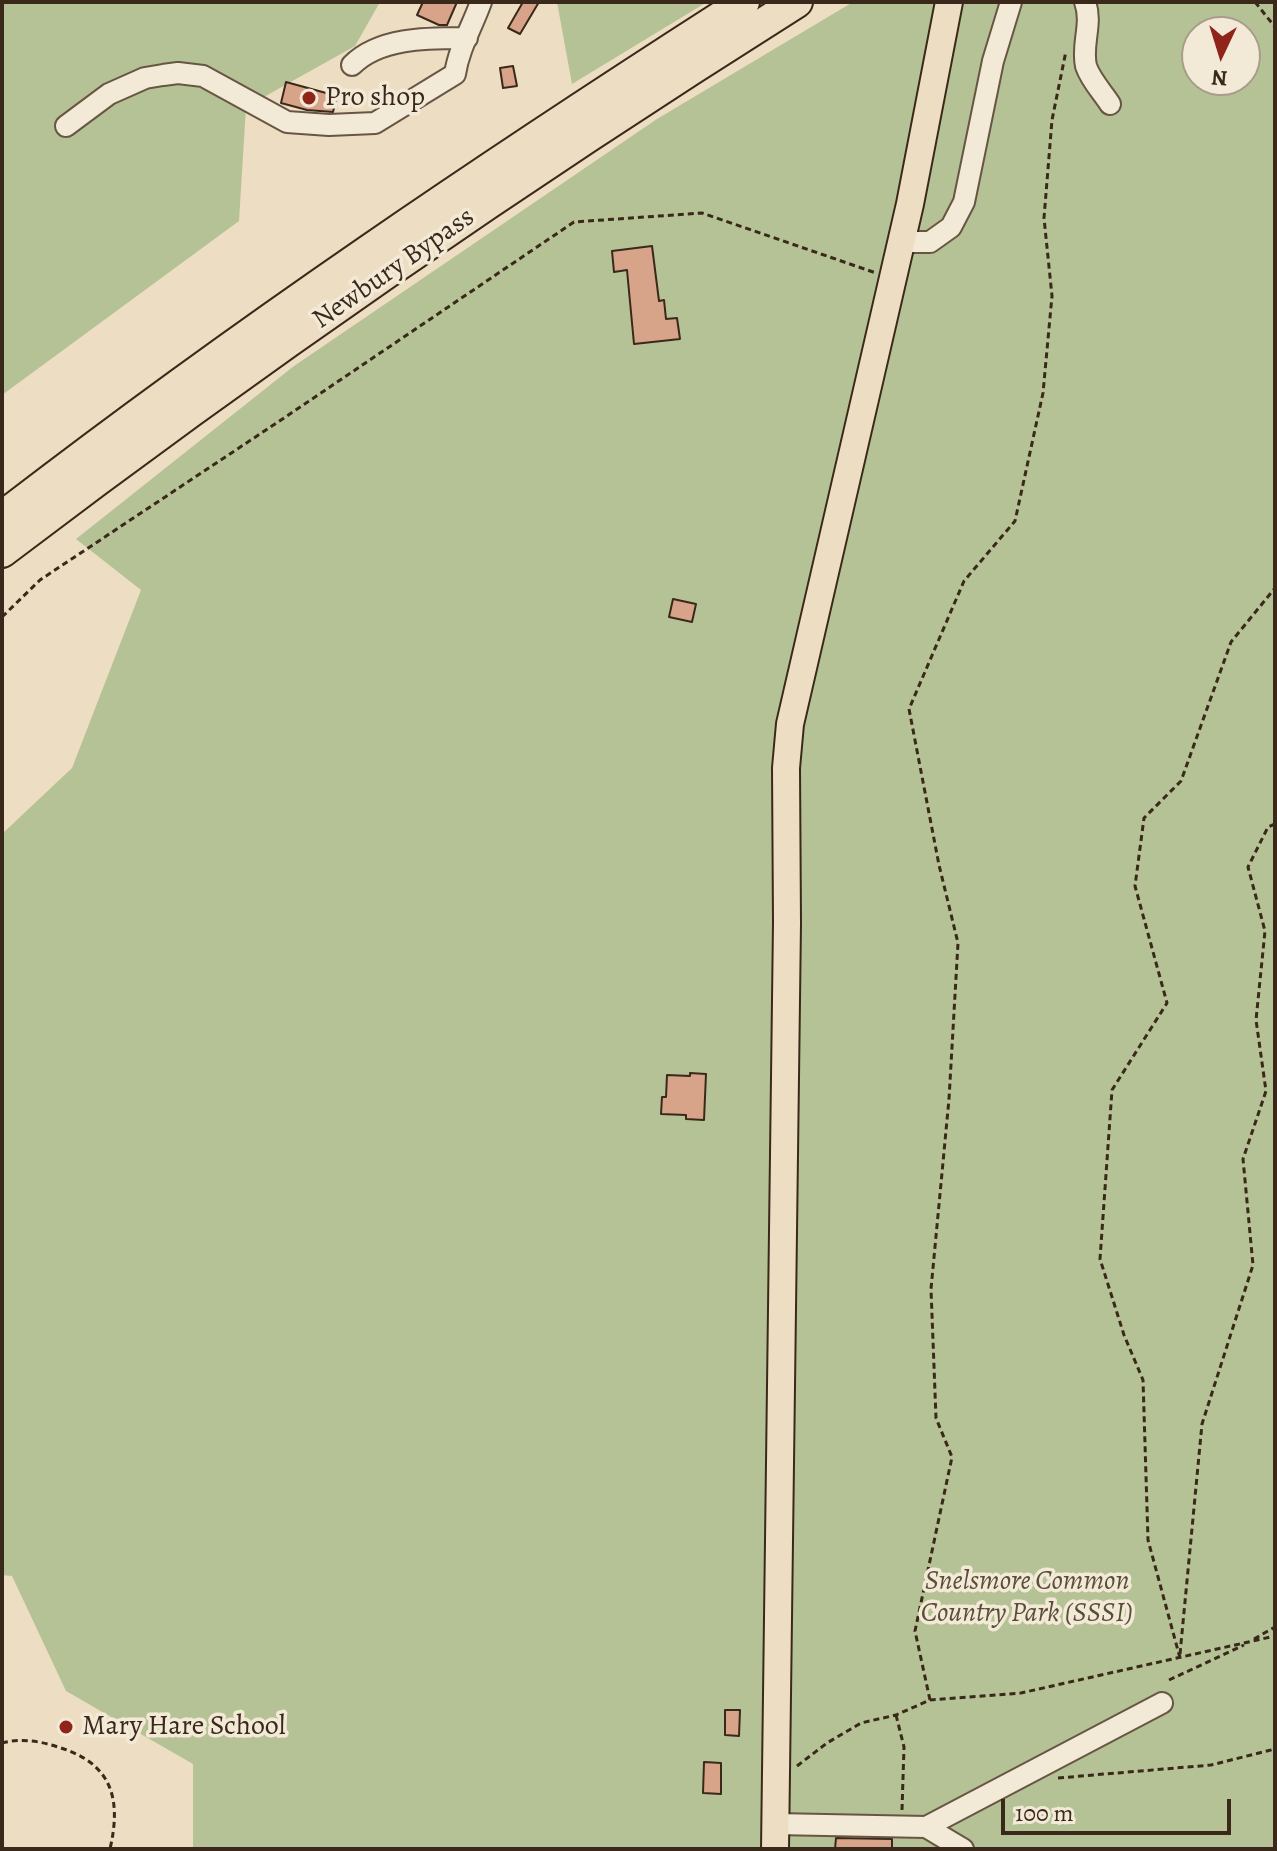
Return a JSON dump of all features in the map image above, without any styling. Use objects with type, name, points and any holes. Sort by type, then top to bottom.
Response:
[{"type":"highway","name":"Newbury Bypass","points":[[2,517],[259,327],[580,109],[744,2]]},
{"type":"highway","name":"Newbury Bypass","points":[[2,552],[168,428],[443,234],[629,109],[797,2]]},
{"type":"main road","points":[[775,1836],[787,923],[786,768],[790,724],[902,242],[949,2]]},
{"type":"street","points":[[66,126],[89,106],[127,85],[145,78],[178,73],[203,76],[287,122],[329,125],[375,123],[455,74],[459,49],[467,38],[481,2]]},
{"type":"street","points":[[902,242],[930,242],[951,227],[964,202],[993,61],[1011,2]]},
{"type":"street","points":[[1085,2],[1089,12],[1085,52],[1087,68],[1110,104]]},
{"type":"street","points":[[352,65],[363,54],[404,42],[467,38]]},
{"type":"street","points":[[926,1827],[1162,1703]]},
{"type":"street","points":[[775,1836],[902,1826],[926,1827],[963,1849]]},
{"type":"path","points":[[1255,2],[1275,27]]},
{"type":"path","points":[[930,1700],[915,1631],[952,1457],[936,1418],[931,1289],[949,1099],[958,943],[939,865],[909,709],[964,581],[1015,521],[1043,393],[1052,296],[1044,218],[1052,120],[1067,47]]},
{"type":"path","points":[[2,617],[40,580],[574,222],[702,213],[893,279]]},
{"type":"path","points":[[1180,1658],[1148,1540],[1143,1380],[1124,1335],[1100,1259],[1112,1090],[1167,1003],[1135,886],[1144,818],[1181,781],[1231,642],[1275,588]]},
{"type":"path","points":[[1180,1658],[1202,1424],[1253,1265],[1243,1159],[1266,1091],[1256,1020],[1265,931],[1248,867],[1268,827],[1275,824]]},
{"type":"path","points":[[1169,1680],[1275,1627]]},
{"type":"path","points":[[776,1778],[861,1723],[896,1715],[930,1700],[1021,1693],[1275,1636]]},
{"type":"path","points":[[896,1715],[904,1747],[902,1826]]},
{"type":"path","points":[[2,1743],[27,1740],[50,1744],[71,1751],[98,1767],[114,1798],[110,1849]]},
{"type":"path","points":[[1056,1778],[1211,1765],[1275,1749]]},
{"type":"green space","points":[[2,2],[380,2],[355,46],[246,107],[239,221],[2,395]]},
{"type":"green space","points":[[557,2],[707,2],[572,84]]},
{"type":"green space","name":"Snelsmore Common Country Park (SSSI)","points":[[853,2],[1275,2],[1275,1849],[193,1849],[193,1764],[66,1691],[12,1576],[2,1575],[2,834],[72,768],[141,590],[76,539],[294,366],[657,119]]},
{"type":"building","points":[[423,2],[457,2],[447,25],[439,25],[417,15]]},
{"type":"building","points":[[523,2],[539,2],[520,34],[508,28]]},
{"type":"building","points":[[513,66],[517,86],[503,88],[500,68]]},
{"type":"building","name":"Pro shop","points":[[286,82],[337,96],[333,112],[307,110],[281,103]]},
{"type":"building","points":[[652,246],[659,301],[664,300],[666,319],[677,318],[680,339],[634,344],[627,270],[614,272],[612,251]]},
{"type":"building","points":[[673,599],[696,604],[692,622],[669,617]]},
{"type":"building","points":[[690,1073],[706,1074],[704,1120],[686,1119],[686,1115],[661,1114],[667,1075],[690,1076]]},
{"type":"building","points":[[725,1710],[740,1710],[739,1736],[725,1735]]},
{"type":"building","points":[[704,1762],[721,1763],[721,1794],[703,1793]]},
{"type":"building","points":[[836,1838],[892,1839],[892,1849],[835,1849]]},
{"type":"place","name":"Pro shop","points":[[309,98]]},
{"type":"place","name":"Mary Hare School","points":[[66,1727]]}]
